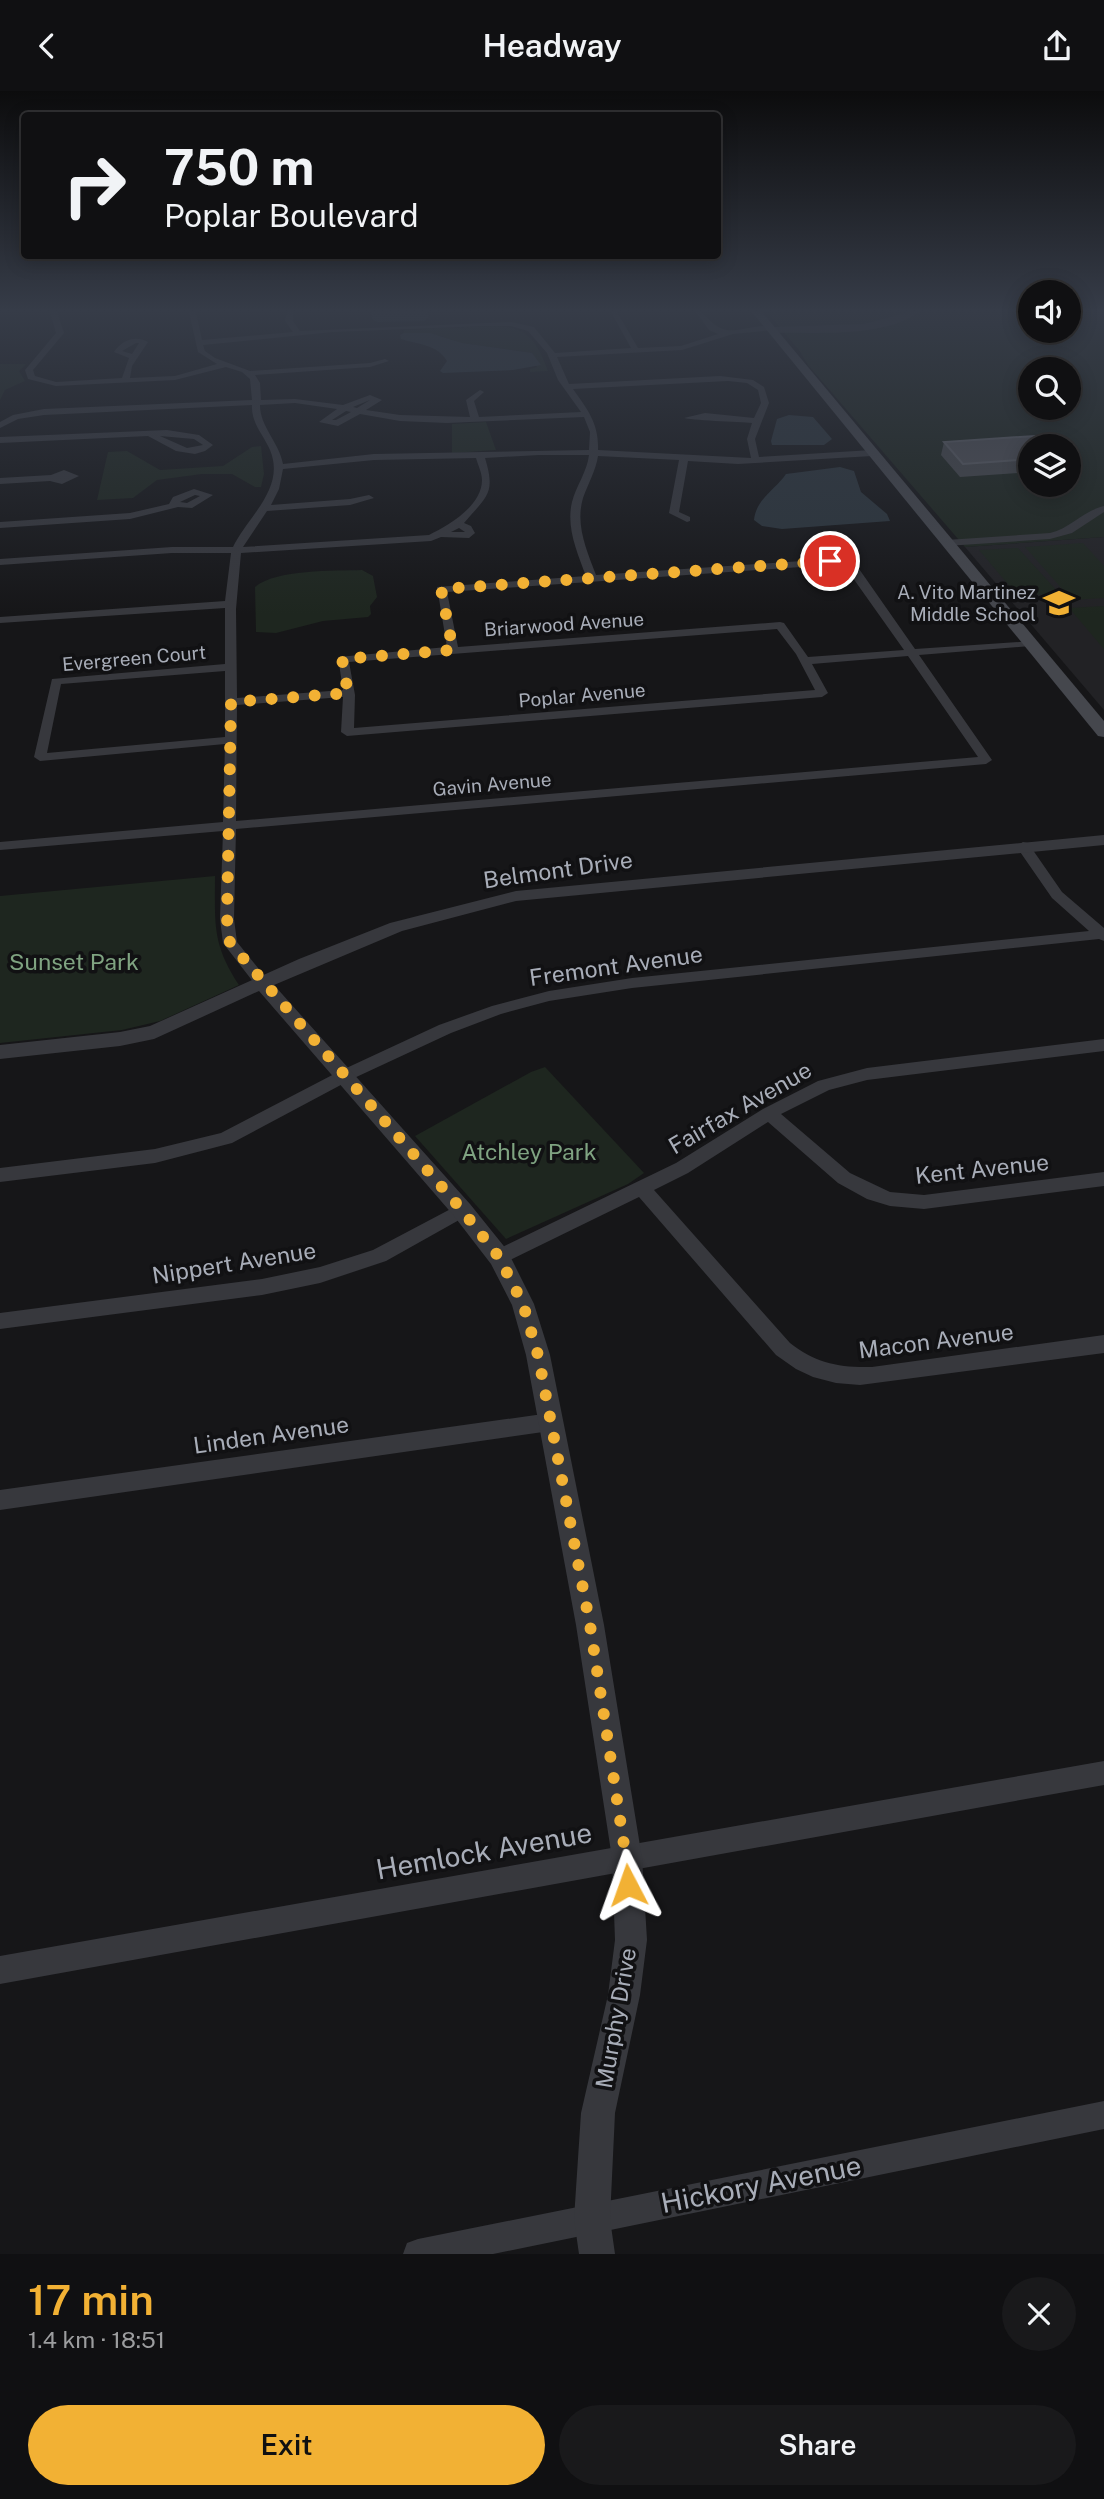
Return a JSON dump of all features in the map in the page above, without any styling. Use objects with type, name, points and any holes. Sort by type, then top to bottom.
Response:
[{"type":"main road","points":[[839,413],[1104,732]]},
{"type":"street","points":[[0,425],[16,417],[39,413]]},
{"type":"street","points":[[256,413],[273,442],[279,467],[374,457],[594,453],[684,459],[757,460],[872,453]]},
{"type":"street","points":[[335,413],[323,419],[323,422],[338,423],[357,413]]},
{"type":"street","points":[[374,413],[414,419],[587,414],[594,432],[594,453],[575,520],[579,543],[592,578]]},
{"type":"street","points":[[473,413],[475,419]]},
{"type":"street","points":[[757,460],[750,445],[755,421],[760,413]]},
{"type":"street","points":[[688,418],[705,416],[755,421]]},
{"type":"street","points":[[0,440],[150,434],[188,435],[209,445],[201,450],[183,451],[150,434]]},
{"type":"street","points":[[0,562],[172,550],[414,540],[441,534],[466,537],[470,533],[468,528],[458,524],[475,507],[486,489],[486,475],[480,456]]},
{"type":"street","points":[[684,459],[674,513],[687,519]]},
{"type":"street","name":"Murphy Drive","points":[[279,467],[265,507],[237,549],[230,667],[227,919],[230,943],[462,1210],[499,1257],[523,1304],[538,1355],[590,1625],[626,1858],[631,1940],[624,1995],[598,2113],[592,2219],[597,2254]]},
{"type":"street","points":[[0,481],[53,478]]},
{"type":"street","points":[[265,507],[350,502],[369,498]]},
{"type":"street","points":[[0,525],[130,516],[176,505]]},
{"type":"street","points":[[946,543],[1056,535],[1076,528],[1091,513],[1104,509]]},
{"type":"street","points":[[453,650],[441,589],[846,561],[910,649]]},
{"type":"street","points":[[0,620],[232,604]]},
{"type":"street","name":"Briarwood Avenue","points":[[348,693],[342,659],[453,650],[780,625],[803,657]]},
{"type":"street","points":[[803,657],[1027,639]]},
{"type":"street","name":"Gavin Avenue","points":[[0,846],[986,760],[910,649]]},
{"type":"street","name":"Poplar Avenue","points":[[348,693],[350,721],[347,732],[822,693],[803,657]]},
{"type":"street","name":"Evergreen Court","points":[[230,667],[56,681],[40,757],[230,740]]},
{"type":"street","points":[[231,702],[348,693]]},
{"type":"street","name":"Belmont Drive","points":[[0,1052],[138,1036],[166,1028],[305,963],[396,927],[516,896],[1104,840]]},
{"type":"street","points":[[1023,846],[1057,895],[1103,935]]},
{"type":"street","name":"Fremont Avenue","points":[[0,1175],[155,1156],[214,1142],[346,1075],[445,1029],[497,1010],[580,990],[1103,935]]},
{"type":"street","name":"Fairfax Avenue","points":[[499,1257],[643,1189],[803,1094],[844,1079],[1104,1045]]},
{"type":"street","name":"Kent Avenue","points":[[769,1113],[844,1178],[890,1199],[924,1202],[1104,1179]]},
{"type":"street","name":"Macon Avenue","points":[[643,1189],[783,1349],[807,1366],[828,1374],[842,1377],[872,1376],[1104,1344]]},
{"type":"street","name":"Nippert Avenue","points":[[0,1321],[250,1289],[320,1275],[379,1256],[462,1210]]},
{"type":"street","name":"Linden Avenue","points":[[0,1500],[550,1422]]},
{"type":"street","name":"Hemlock Avenue","points":[[0,1970],[1104,1773]]},
{"type":"street","name":"Hickory Avenue","points":[[418,2254],[1104,2115]]},
{"type":"shaded area","points":[[789,415],[813,417],[832,439],[824,445],[772,445],[777,419]]},
{"type":"shaded area","points":[[840,467],[854,471],[861,492],[887,514],[890,521],[782,529],[762,526],[754,520],[762,500],[786,474]]},
{"type":"shaded area","name":"A. Vito Martinez Middle School","points":[[1104,537],[1104,710],[965,547]]},
{"type":"green space","points":[[849,413],[1018,413],[1018,420],[1081,420],[1081,413],[1104,413],[1104,537],[965,547]]},
{"type":"green space","points":[[486,422],[496,450],[452,453],[452,424]]},
{"type":"green space","points":[[261,446],[264,474],[261,487],[255,487],[232,474],[202,474],[157,480],[133,498],[97,500],[108,452],[127,451],[160,470],[223,466],[252,447]]},
{"type":"green space","points":[[1083,543],[1104,566],[1104,598],[1072,600],[1025,547]]},
{"type":"green space","points":[[1018,548],[1059,593],[1018,596],[979,550]]},
{"type":"green space","points":[[362,570],[373,576],[377,597],[370,606],[371,614],[368,617],[323,621],[276,633],[256,632],[255,587],[264,581],[306,572]]},
{"type":"green space","points":[[1104,606],[1104,649],[1069,608]]},
{"type":"green space","name":"Sunset Park","points":[[215,876],[217,933],[224,957],[239,985],[160,1021],[122,1030],[0,1043],[0,896]]},
{"type":"green space","name":"Atchley Park","points":[[545,1067],[644,1173],[628,1184],[506,1239],[415,1136],[531,1072]]},
{"type":"building","points":[[1018,437],[1018,460],[963,464],[944,442]]},
{"type":"place","name":"A. Vito Martinez Middle School","points":[[1059,603]]},
{"type":"route","points":[[628,1885],[590,1625],[538,1355],[523,1304],[499,1257],[462,1210],[230,943],[227,919],[231,702],[348,693],[342,659],[453,650],[441,589],[830,561]]}]
